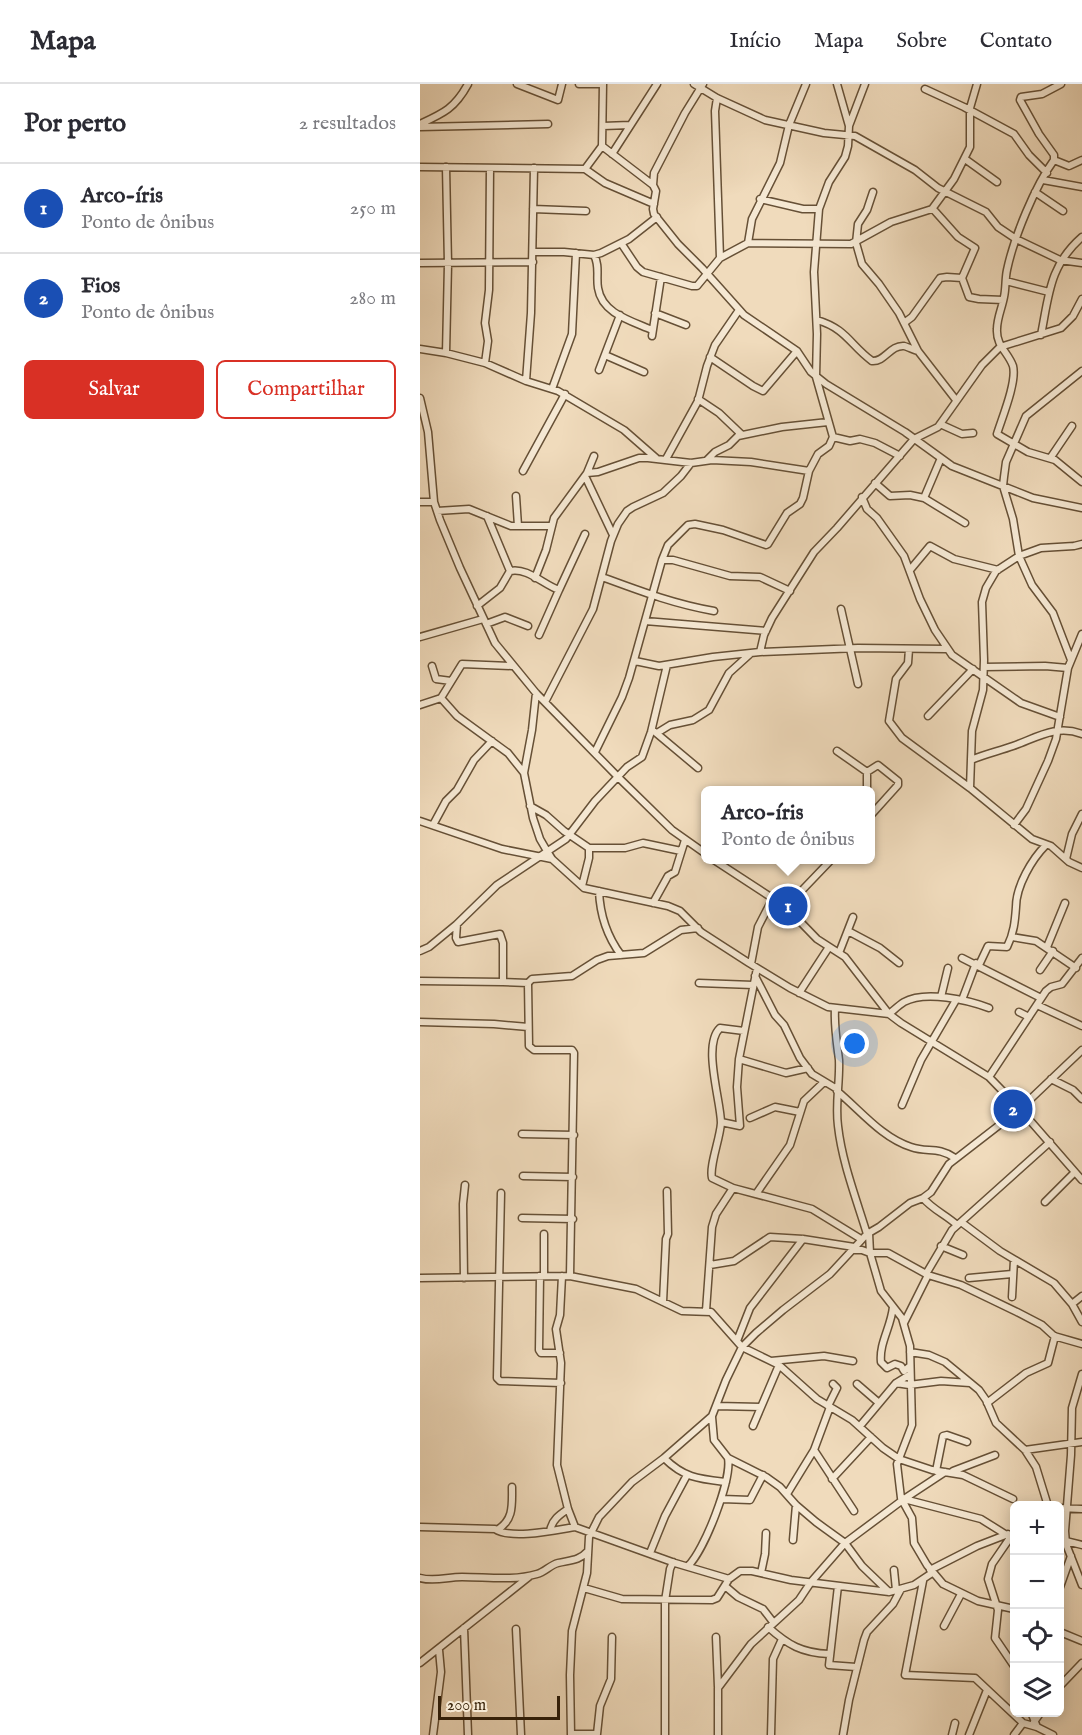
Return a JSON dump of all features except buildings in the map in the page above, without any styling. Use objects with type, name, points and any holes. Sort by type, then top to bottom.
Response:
[{"type":"street","points":[[420,125],[451,109],[468,84]]},
{"type":"street","points":[[517,84],[558,100],[562,84]]},
{"type":"street","points":[[579,84],[603,84],[602,146],[585,169]]},
{"type":"street","points":[[612,154],[657,84]]},
{"type":"street","points":[[748,243],[750,223],[780,163],[789,125],[806,84]]},
{"type":"street","points":[[595,752],[622,697],[635,661],[668,545],[691,524],[699,524],[768,544],[787,513],[800,504],[808,471],[818,454],[829,446],[833,437],[816,377],[815,245],[819,209],[829,182],[847,152],[849,130],[865,84]]},
{"type":"street","points":[[621,243],[640,270],[692,286],[699,285],[720,258],[748,243],[815,245],[856,243],[891,222],[933,209],[965,159],[972,138],[970,112],[976,84]]},
{"type":"street","points":[[1060,84],[1042,94],[1020,100],[1054,155],[1054,160],[1035,192],[1016,239],[1006,281],[997,330],[1000,347],[1007,355],[1013,370],[1011,386],[997,434],[1035,455],[1051,458],[1082,482]]},
{"type":"street","points":[[849,130],[824,133],[765,120],[717,98],[699,85],[652,179],[656,191],[653,209],[678,244],[739,310],[748,319],[767,329],[797,351],[816,377],[959,469],[1033,498],[1082,508]]},
{"type":"street","points":[[838,85],[849,130],[855,136],[915,170],[930,184],[986,212],[998,227],[1016,239],[1060,260],[1082,263]]},
{"type":"street","points":[[925,89],[1014,134],[1029,155],[1047,173]]},
{"type":"street","points":[[717,98],[715,111],[720,258]]},
{"type":"street","points":[[420,125],[548,124]]},
{"type":"street","points":[[603,126],[630,125]]},
{"type":"street","points":[[602,146],[653,185]]},
{"type":"street","points":[[965,159],[997,182]]},
{"type":"street","points":[[1054,160],[1069,166],[1082,160]]},
{"type":"street","points":[[420,167],[585,169],[606,183],[654,204]]},
{"type":"street","points":[[446,167],[448,264],[446,352]]},
{"type":"street","points":[[486,363],[488,341],[485,322],[489,290],[490,168]]},
{"type":"street","points":[[526,381],[534,252],[534,168]]},
{"type":"street","points":[[1043,180],[1082,187]]},
{"type":"street","points":[[873,192],[867,210],[858,222],[856,243],[862,264],[886,293],[918,351],[956,400]]},
{"type":"street","points":[[1035,192],[1063,211]]},
{"type":"street","points":[[760,199],[819,209]]},
{"type":"street","points":[[533,209],[586,211]]},
{"type":"street","points":[[933,209],[958,237],[975,248],[962,278],[967,295],[971,298],[1003,300]]},
{"type":"street","points":[[534,252],[576,252],[594,255],[621,243],[657,217]]},
{"type":"street","points":[[1041,335],[1049,292],[1060,260],[1082,237]]},
{"type":"street","points":[[552,389],[572,334],[576,252]]},
{"type":"street","points":[[594,255],[598,267],[598,290],[607,308],[652,333],[661,277]]},
{"type":"street","points":[[420,263],[533,262]]},
{"type":"street","points":[[702,268],[712,267]]},
{"type":"street","points":[[904,323],[912,317],[940,278],[947,276],[962,278]]},
{"type":"street","points":[[1006,281],[1049,292]]},
{"type":"street","points":[[760,652],[766,631],[814,552],[914,439],[940,424],[982,365],[1000,347],[1061,328],[1073,316],[1082,299]]},
{"type":"street","points":[[666,459],[698,399],[710,357],[720,336],[739,310]]},
{"type":"street","points":[[655,313],[686,325]]},
{"type":"street","points":[[599,370],[620,315]]},
{"type":"street","points":[[817,320],[842,331],[872,361],[880,361],[901,346],[918,351]]},
{"type":"street","points":[[420,349],[446,352],[486,363],[526,381],[565,394],[624,430],[656,458]]},
{"type":"street","points":[[710,357],[763,391],[797,351]]},
{"type":"street","points":[[605,355],[644,372]]},
{"type":"street","points":[[1071,660],[1053,613],[1032,585],[1019,555],[1013,519],[1003,486],[1004,468],[1023,420],[1029,412],[1082,371]]},
{"type":"street","points":[[524,471],[565,394]]},
{"type":"street","points":[[420,398],[428,432],[434,502],[448,541],[495,643],[536,693],[618,777],[664,823],[701,851]]},
{"type":"street","points":[[698,399],[719,413],[742,435]]},
{"type":"street","points":[[707,461],[715,452],[742,435],[782,427],[828,422]]},
{"type":"street","points":[[940,424],[963,434],[973,433]]},
{"type":"street","points":[[1051,458],[1072,426]]},
{"type":"street","points":[[833,437],[849,441],[860,439],[875,443],[900,456]]},
{"type":"street","points":[[535,578],[546,550],[550,526],[560,508],[586,475],[594,456]]},
{"type":"street","points":[[586,475],[639,458],[691,463],[751,462],[808,471]]},
{"type":"street","points":[[924,498],[941,458]]},
{"type":"street","points":[[545,702],[593,609],[613,535],[627,511],[663,493],[691,463]]},
{"type":"street","points":[[586,475],[613,535]]},
{"type":"street","points":[[875,483],[890,496],[910,495],[924,498],[965,522]]},
{"type":"street","points":[[516,496],[518,526]]},
{"type":"street","points":[[862,497],[867,508],[896,544],[946,649],[1021,703],[1060,717]]},
{"type":"street","points":[[420,502],[434,502]]},
{"type":"street","points":[[855,506],[867,508]]},
{"type":"street","points":[[437,511],[469,509],[504,524],[550,526]]},
{"type":"street","points":[[487,516],[510,571]]},
{"type":"street","points":[[538,635],[585,534]]},
{"type":"street","points":[[970,788],[972,731],[981,701],[984,667],[982,602],[991,577],[1019,555],[1041,548],[1082,544]]},
{"type":"street","points":[[910,570],[930,546],[954,559],[998,570]]},
{"type":"street","points":[[662,560],[673,560],[730,576],[760,577],[790,591]]},
{"type":"street","points":[[510,571],[519,570],[559,590]]},
{"type":"street","points":[[477,606],[500,588],[510,571]]},
{"type":"street","points":[[602,577],[677,604],[714,611]]},
{"type":"street","points":[[841,609],[858,684]]},
{"type":"street","points":[[420,637],[505,617],[528,626]]},
{"type":"street","points":[[645,621],[766,631]]},
{"type":"street","points":[[1014,825],[1026,809],[1038,785],[1058,730],[1068,668],[1082,634]]},
{"type":"street","points":[[909,649],[908,663],[896,679],[889,724],[902,738],[970,788],[1036,842],[1046,845],[1082,868]]},
{"type":"street","points":[[635,661],[653,666],[760,652],[946,649]]},
{"type":"street","points":[[654,732],[670,725],[693,720],[709,710],[729,674],[750,654]]},
{"type":"street","points":[[420,705],[441,698],[464,664],[512,666]]},
{"type":"street","points":[[420,951],[429,947],[457,924],[497,885],[569,835],[590,806],[618,777],[642,757],[654,732],[667,665]]},
{"type":"street","points":[[432,666],[436,680],[451,681]]},
{"type":"street","points":[[984,667],[1068,668]]},
{"type":"street","points":[[928,716],[973,669]]},
{"type":"street","points":[[536,693],[524,773],[530,806],[540,839],[547,852],[582,886],[680,911],[701,932],[754,966],[799,993],[835,1009],[889,1014],[909,1000],[941,997],[989,1008]]},
{"type":"street","points":[[441,698],[457,716],[508,753],[524,773]]},
{"type":"street","points":[[971,760],[1058,730],[1069,730],[1082,734]]},
{"type":"street","points":[[654,732],[698,768]]},
{"type":"street","points":[[433,825],[446,801],[457,790],[474,760],[492,741]]},
{"type":"street","points":[[837,751],[867,772]]},
{"type":"street","points":[[867,772],[878,765],[898,783],[875,809]]},
{"type":"street","points":[[867,772],[867,786]]},
{"type":"street","points":[[530,806],[546,815],[569,835],[589,848],[622,848],[643,843],[681,852]]},
{"type":"street","points":[[1066,859],[1072,834],[1082,814]]},
{"type":"street","points":[[421,823],[433,825],[486,845],[552,859]]},
{"type":"street","points":[[536,857],[540,839]]},
{"type":"street","points":[[653,903],[668,876],[675,872],[686,840]]},
{"type":"street","points":[[902,1105],[921,1060],[959,1000],[988,946],[1006,948],[1012,937],[1017,916],[1016,907],[1025,874],[1046,845]]},
{"type":"street","points":[[582,886],[589,858],[589,848]]},
{"type":"street","points":[[720,864],[786,906],[814,936],[839,953],[851,964],[889,1014],[931,1043],[989,1077],[1082,1180]]},
{"type":"street","points":[[786,906],[827,864]]},
{"type":"street","points":[[599,891],[601,916],[611,940],[621,955]]},
{"type":"street","points":[[721,1122],[740,1126],[737,1087],[739,1059],[755,976],[758,927],[773,898]]},
{"type":"street","points":[[1040,970],[1050,949],[1065,903]]},
{"type":"street","points":[[839,953],[852,917]]},
{"type":"street","points":[[457,924],[458,942],[498,933],[501,936],[503,982]]},
{"type":"street","points":[[420,981],[528,983],[532,979],[572,976],[597,960],[644,953],[681,930],[698,928]]},
{"type":"street","points":[[848,931],[880,948],[899,963]]},
{"type":"street","points":[[989,1077],[1048,989],[1062,984],[1080,962],[1036,941],[1012,937]]},
{"type":"street","points":[[799,993],[829,947]]},
{"type":"street","points":[[962,958],[978,964],[1041,998]]},
{"type":"street","points":[[941,997],[948,968]]},
{"type":"street","points":[[755,976],[775,1015],[784,1025],[800,1058],[808,1068],[837,1090],[880,1129],[910,1147],[940,1150],[955,1158]]},
{"type":"street","points":[[528,983],[528,1043],[532,1049],[574,1051],[573,1220],[570,1276]]},
{"type":"street","points":[[699,983],[753,985]]},
{"type":"street","points":[[1036,1005],[1082,1026]]},
{"type":"street","points":[[835,1009],[834,1022],[839,1062],[838,1128],[845,1161],[868,1233],[870,1253],[881,1291],[904,1323],[910,1352],[911,1432],[899,1459],[898,1472],[903,1500],[912,1518],[914,1542],[931,1571],[943,1584],[978,1601],[1010,1608]]},
{"type":"street","points":[[1019,1012],[1029,1017]]},
{"type":"street","points":[[420,1022],[528,1027]]},
{"type":"street","points":[[744,1031],[720,1028],[716,1035],[712,1061],[721,1122],[711,1174],[713,1179],[733,1188],[812,1209],[861,1239]]},
{"type":"street","points":[[889,1592],[862,1566],[845,1543],[796,1505],[787,1494],[764,1475],[728,1458],[714,1440],[712,1416],[742,1347],[783,1310],[830,1274],[868,1233],[910,1203],[923,1198],[936,1186],[955,1158],[981,1140],[1013,1112],[1020,1109],[1082,1050]]},
{"type":"street","points":[[739,1059],[786,1073],[808,1068]]},
{"type":"street","points":[[1051,1079],[1073,1090],[1082,1099]]},
{"type":"street","points":[[756,1194],[790,1145],[804,1101],[824,1082]]},
{"type":"street","points":[[750,1119],[775,1107],[800,1112]]},
{"type":"street","points":[[522,1134],[573,1135]]},
{"type":"street","points":[[904,1323],[948,1234],[1050,1142]]},
{"type":"street","points":[[1045,1202],[1076,1172]]},
{"type":"street","points":[[524,1176],[573,1177]]},
{"type":"street","points":[[464,1278],[463,1203],[465,1185]]},
{"type":"street","points":[[706,1311],[712,1227],[716,1214],[733,1188]]},
{"type":"street","points":[[663,1302],[668,1234],[667,1191]]},
{"type":"street","points":[[501,1192],[497,1378],[500,1381],[561,1383]]},
{"type":"street","points":[[923,1198],[933,1208],[1054,1283],[1072,1304],[1082,1322]]},
{"type":"street","points":[[522,1218],[573,1220]]},
{"type":"street","points":[[544,1234],[539,1350],[541,1353],[560,1353]]},
{"type":"street","points":[[710,1265],[734,1260],[770,1237],[803,1239],[870,1253],[888,1253],[927,1274],[967,1288],[1035,1322],[1055,1336],[1082,1344]]},
{"type":"street","points":[[737,1341],[750,1308],[803,1239]]},
{"type":"street","points":[[941,1246],[963,1256]]},
{"type":"street","points":[[1012,1297],[1014,1260]]},
{"type":"street","points":[[969,1278],[1012,1274]]},
{"type":"street","points":[[420,1278],[500,1275],[570,1276],[636,1289],[682,1311],[714,1313],[742,1347],[779,1365],[829,1406],[860,1426],[899,1459],[936,1471],[963,1474],[1013,1499]]},
{"type":"street","points":[[562,1276],[560,1315],[556,1329],[561,1383],[556,1465],[575,1527]]},
{"type":"street","points":[[1072,1304],[1082,1296]]},
{"type":"street","points":[[893,1307],[891,1324],[880,1351],[881,1362],[887,1368],[895,1364],[901,1366],[904,1371],[910,1365]]},
{"type":"street","points":[[987,1403],[1026,1373],[1048,1363],[1055,1336]]},
{"type":"street","points":[[910,1352],[929,1355],[945,1362],[979,1390],[996,1423],[1025,1450],[1040,1475],[1047,1501]]},
{"type":"street","points":[[770,1361],[824,1356],[853,1360]]},
{"type":"street","points":[[753,1426],[779,1365]]},
{"type":"street","points":[[1064,1501],[1071,1444],[1072,1408],[1082,1374]]},
{"type":"street","points":[[860,1426],[896,1383],[909,1375]]},
{"type":"street","points":[[896,1383],[909,1385],[941,1381],[971,1383]]},
{"type":"street","points":[[787,1494],[814,1450],[837,1388],[833,1384]]},
{"type":"street","points":[[857,1384],[879,1403]]},
{"type":"street","points":[[716,1406],[761,1407]]},
{"type":"street","points":[[612,1637],[610,1679],[600,1706],[597,1734],[571,1735],[572,1631],[587,1574],[591,1532],[599,1517],[626,1489],[712,1416]]},
{"type":"street","points":[[936,1471],[943,1436],[947,1435],[967,1442]]},
{"type":"street","points":[[832,1479],[871,1437]]},
{"type":"street","points":[[1025,1450],[1082,1442]]},
{"type":"street","points":[[814,1450],[854,1511]]},
{"type":"street","points":[[718,1688],[751,1644],[799,1600],[811,1582],[845,1543],[903,1500],[948,1472],[995,1455]]},
{"type":"street","points":[[664,1458],[687,1475],[697,1479],[726,1482]]},
{"type":"street","points":[[688,1566],[698,1552],[722,1499],[728,1458]]},
{"type":"street","points":[[650,1553],[664,1516],[687,1475]]},
{"type":"street","points":[[722,1499],[750,1500],[764,1475]]},
{"type":"street","points":[[497,1530],[506,1523],[512,1510],[512,1487]]},
{"type":"street","points":[[903,1500],[978,1518],[1005,1534]]},
{"type":"street","points":[[793,1540],[796,1505]]},
{"type":"street","points":[[1064,1508],[1082,1509]]},
{"type":"street","points":[[550,1531],[551,1524],[568,1509]]},
{"type":"street","points":[[1064,1519],[1066,1542],[1082,1585]]},
{"type":"street","points":[[420,1527],[497,1530],[532,1534],[575,1527],[673,1562],[729,1579]]},
{"type":"street","points":[[761,1573],[766,1533]]},
{"type":"street","points":[[584,1588],[617,1598],[665,1601],[715,1600],[729,1579],[740,1571],[889,1592],[914,1585],[923,1580],[931,1571],[977,1546],[1010,1533]]},
{"type":"street","points":[[1010,1538],[992,1564],[989,1573],[990,1586],[997,1604],[996,1638],[1010,1657]]},
{"type":"street","points":[[1064,1539],[1080,1545]]},
{"type":"street","points":[[1064,1572],[1070,1555],[1080,1545]]},
{"type":"street","points":[[420,1578],[431,1580],[458,1577],[510,1578],[531,1575],[545,1572],[556,1564],[577,1560],[588,1551]]},
{"type":"street","points":[[665,1735],[665,1601],[673,1562]]},
{"type":"street","points":[[843,1735],[856,1667],[867,1632],[890,1609],[898,1589],[894,1570]]},
{"type":"street","points":[[420,1663],[531,1575]]},
{"type":"street","points":[[923,1580],[905,1675],[977,1679],[1023,1723],[1036,1724],[1053,1735]]},
{"type":"street","points":[[725,1586],[738,1597],[763,1609],[771,1625],[782,1639],[805,1652],[829,1654]]},
{"type":"street","points":[[838,1586],[829,1666],[856,1667]]},
{"type":"street","points":[[944,1626],[961,1594]]},
{"type":"street","points":[[464,1628],[468,1735]]},
{"type":"street","points":[[516,1629],[521,1735]]},
{"type":"street","points":[[1064,1634],[1082,1641]]},
{"type":"street","points":[[716,1637],[718,1735]]},
{"type":"street","points":[[771,1735],[773,1659],[782,1639]]},
{"type":"street","points":[[434,1735],[441,1672],[438,1650]]},
{"type":"street","points":[[1064,1681],[1082,1663]]},
{"type":"street","points":[[969,1735],[987,1690]]},
{"type":"street","points":[[1033,1717],[1036,1724]]},
{"type":"street","points":[[1036,1724],[1039,1717]]},
{"type":"street","points":[[952,1735],[955,1723]]},
{"type":"street","points":[[1014,1735],[1023,1723]]},
{"type":"place","name":"Arco-íris","points":[[788,906]]},
{"type":"place","name":"Fios","points":[[1013,1109]]}]
